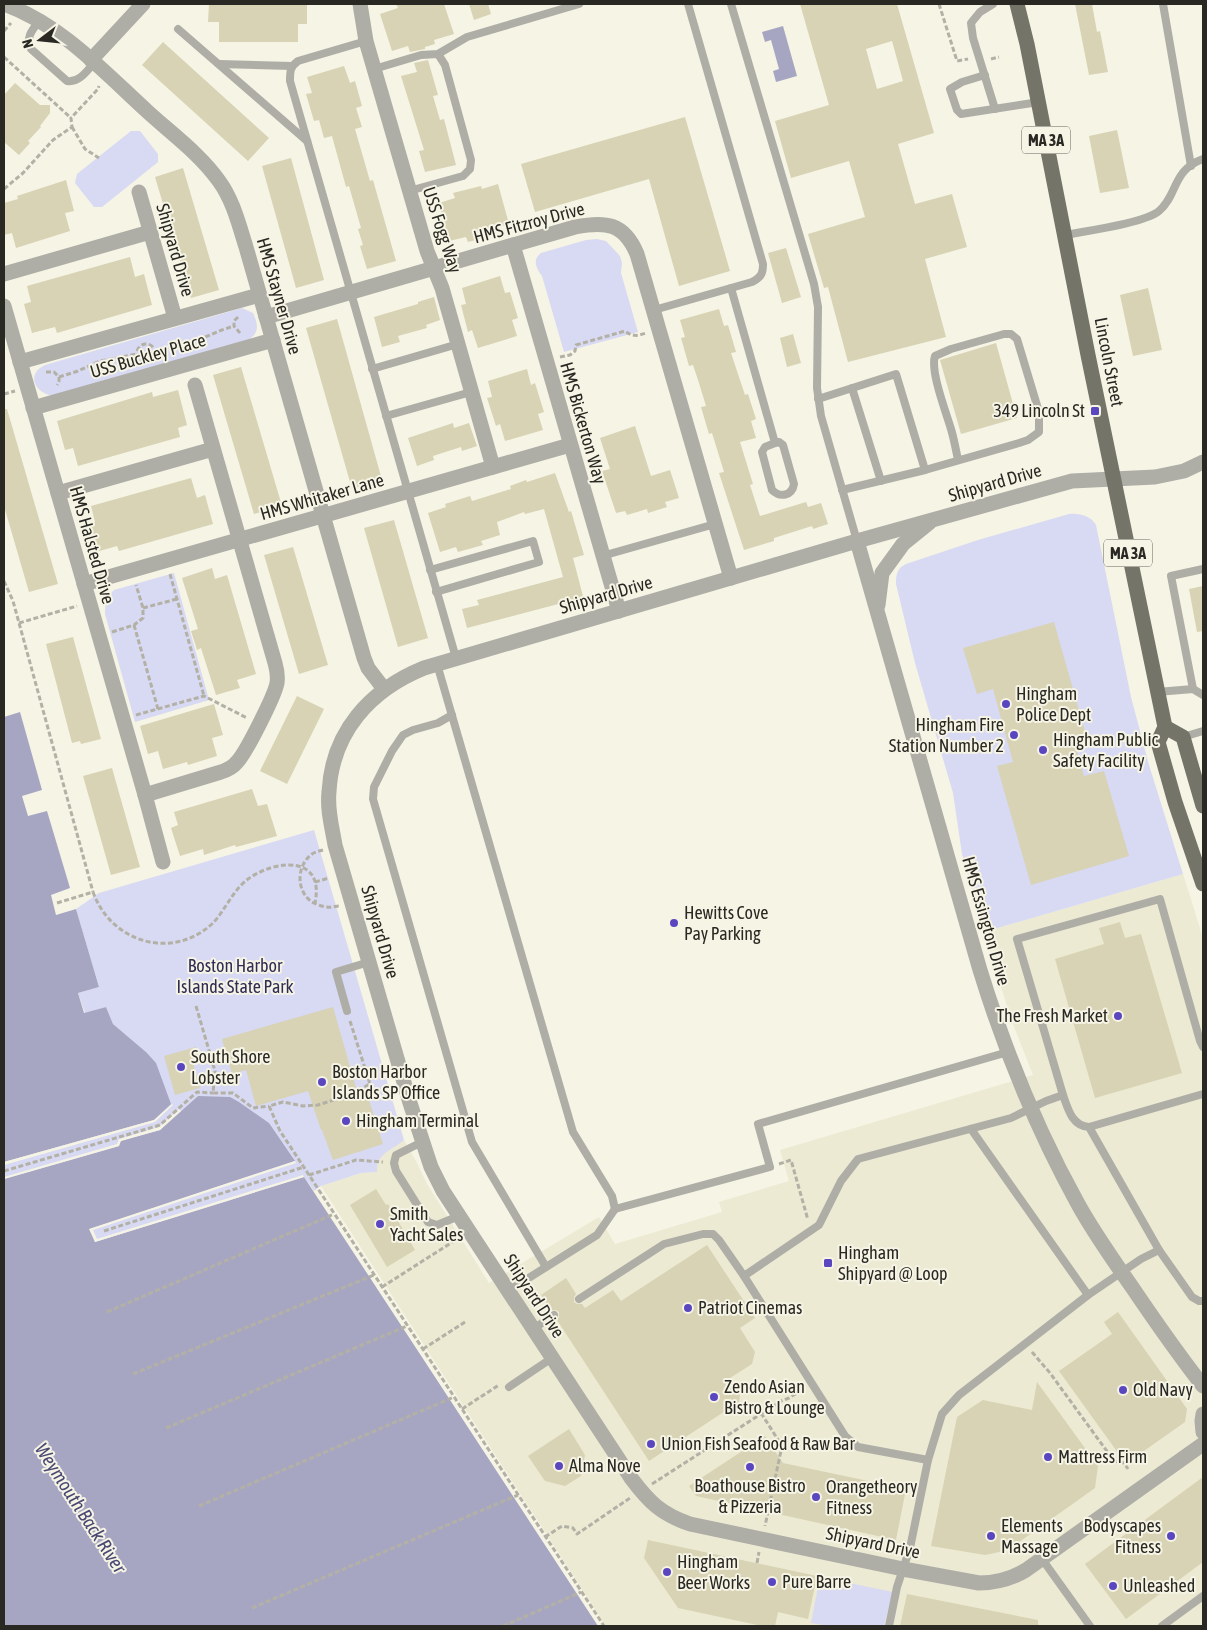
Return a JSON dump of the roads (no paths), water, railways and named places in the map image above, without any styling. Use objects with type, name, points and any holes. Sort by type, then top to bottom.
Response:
[{"type":"main road","name":"Lincoln Street","points":[[1017,4],[1027,44],[1088,355],[1165,727],[1158,742],[1174,802],[1203,884]]},
{"type":"main road","points":[[1165,727],[1182,737],[1203,806]]},
{"type":"street","name":"HMS Stayner Drive","points":[[4,4],[23,11],[59,32],[198,156],[220,182],[235,213],[364,658],[368,668],[384,689]]},
{"type":"street","points":[[93,61],[143,4]]},
{"type":"street","name":"USS Fogg Way","points":[[360,4],[366,41],[409,191],[433,268],[442,288],[493,467]]},
{"type":"street","name":"Shipyard Drive","points":[[139,192],[175,318]]},
{"type":"street","name":"HMS Fitzroy Drive","points":[[266,317],[575,226],[600,223],[612,225],[623,232],[632,243],[654,310],[731,578]]},
{"type":"street","points":[[4,274],[150,232]]},
{"type":"street","name":"HMS Bickerton Way","points":[[513,245],[618,611]]},
{"type":"street","name":"USS Buckley Place","points":[[20,362],[259,295]]},
{"type":"street","name":"HMS Halsted Drive","points":[[4,306],[163,862]]},
{"type":"street","name":"USS Buckley Place","points":[[33,408],[273,340]]},
{"type":"street","points":[[145,795],[221,772],[238,762],[274,692],[278,673],[195,385]]},
{"type":"street","name":"HMS Whitaker Lane","points":[[84,584],[570,446]]},
{"type":"street","points":[[58,493],[213,449]]},
{"type":"street","name":"Shipyard Drive","points":[[1203,462],[1184,471],[1156,477],[1072,481],[857,541],[437,664],[404,677],[384,689],[362,709],[348,729],[340,746],[332,767],[328,792],[329,814],[335,845],[422,1142],[437,1179],[459,1216],[631,1478],[650,1502],[660,1511],[674,1519],[690,1524],[979,1583],[1003,1580],[1026,1570],[1203,1444]]},
{"type":"street","points":[[878,614],[882,573],[903,544],[935,519]]},
{"type":"street","name":"HMS Essington Drive","points":[[857,541],[980,970],[1008,1052],[1031,1109],[1079,1206],[1164,1334],[1203,1386]]},
{"type":"street","points":[[1203,1414],[1203,1432]]},
{"type":"lane","points":[[374,69],[421,55],[438,54],[457,41],[467,37],[579,4]]},
{"type":"lane","points":[[654,310],[731,288],[760,278],[763,273],[763,264],[688,4]]},
{"type":"lane","points":[[731,4],[814,284],[818,307],[818,399],[821,416],[857,541]]},
{"type":"lane","points":[[992,4],[980,12],[971,24],[972,38],[979,54],[995,109]]},
{"type":"lane","points":[[1163,4],[1191,166]]},
{"type":"lane","points":[[40,20],[29,36],[29,44],[67,81],[74,82],[78,80],[93,61]]},
{"type":"lane","points":[[178,29],[307,141]]},
{"type":"lane","points":[[366,41],[298,61],[292,66],[290,81],[456,658]]},
{"type":"lane","points":[[409,191],[463,176],[470,169],[471,160],[444,65],[438,54]]},
{"type":"lane","points":[[219,64],[292,66]]},
{"type":"lane","points":[[985,75],[955,85],[950,89],[957,110],[961,114],[1038,102]]},
{"type":"lane","points":[[1065,235],[1136,221],[1157,214],[1163,208],[1180,175],[1203,159]]},
{"type":"lane","points":[[731,288],[774,443]]},
{"type":"lane","points":[[842,490],[925,470],[1019,443],[1028,440],[1039,432],[1039,412],[1017,338],[1011,334],[1004,334],[951,349],[935,356],[933,361],[935,373],[958,460]]},
{"type":"lane","points":[[372,368],[458,344]]},
{"type":"lane","points":[[818,399],[896,374],[925,470]]},
{"type":"lane","points":[[852,388],[881,480]]},
{"type":"lane","points":[[386,416],[471,392]]},
{"type":"lane","points":[[779,442],[783,445],[794,484],[794,489],[790,493],[782,496],[777,495],[772,490],[762,452],[765,447],[774,443],[779,442]]},
{"type":"lane","points":[[602,556],[715,524]]},
{"type":"lane","points":[[430,570],[533,541],[540,562],[436,592]]},
{"type":"lane","points":[[1193,689],[1171,576],[1203,569]]},
{"type":"lane","points":[[437,664],[573,1132],[612,1196],[615,1209]]},
{"type":"lane","points":[[1158,692],[1193,689],[1203,695]]},
{"type":"lane","points":[[452,715],[438,723],[403,735],[392,751],[374,787],[373,799],[472,1142],[546,1267]]},
{"type":"lane","points":[[1182,737],[1203,731]]},
{"type":"lane","points":[[1203,1046],[1160,899],[1017,939],[1063,1095],[1068,1109],[1080,1125],[1089,1127],[1203,1094]]},
{"type":"lane","points":[[347,1011],[336,972],[369,962]]},
{"type":"lane","points":[[508,1291],[597,1235],[615,1209],[770,1167],[758,1124],[1008,1052]]},
{"type":"lane","points":[[744,1276],[820,1225],[841,1181],[858,1159],[1011,1118],[1063,1095]]},
{"type":"lane","points":[[1089,1127],[1159,1250],[1192,1296],[1196,1300],[1203,1302]]},
{"type":"lane","points":[[971,1129],[1088,1295]]},
{"type":"lane","points":[[422,1142],[396,1155],[394,1164],[396,1171],[428,1222],[434,1225],[444,1223],[459,1216]]},
{"type":"lane","points":[[579,1299],[657,1248],[670,1242],[708,1233],[717,1236],[842,1432],[858,1447],[928,1460]]},
{"type":"lane","points":[[889,1626],[897,1587],[910,1548],[928,1460],[942,1414],[946,1408],[959,1395],[1088,1295],[1141,1259],[1159,1250]]},
{"type":"lane","points":[[533,1329],[554,1315]]},
{"type":"lane","points":[[507,1384],[552,1358]]},
{"type":"lane","points":[[1042,1559],[1090,1626]]},
{"type":"lane","points":[[1162,1626],[1203,1596]]},
{"type":"water","points":[[783,26],[797,76],[776,82],[773,71],[779,69],[771,40],[765,42],[762,32]]},
{"type":"water","points":[[20,712],[42,790],[22,796],[28,816],[47,811],[70,888],[51,895],[56,915],[76,909],[99,987],[78,993],[84,1013],[106,1007],[113,1024],[156,1063],[171,1104],[154,1120],[4,1162],[4,717]]},
{"type":"water","name":"Weymouth Back River","points":[[198,1096],[230,1097],[239,1102],[269,1123],[295,1161],[90,1229],[95,1242],[304,1177],[598,1626],[4,1626],[4,1179],[119,1146],[120,1141],[160,1130]]},
{"type":"place","name":"349 Lincoln St","points":[[1095,411]]},
{"type":"place","name":"Hingham Police Dept","points":[[1006,704]]},
{"type":"place","name":"Hingham Fire Station Number 2","points":[[1014,735]]},
{"type":"place","name":"Hingham Public Safety Facility","points":[[1043,750]]},
{"type":"place","name":"Hewitts Cove Pay Parking","points":[[674,923]]},
{"type":"place","name":"The Fresh Market","points":[[1118,1016]]},
{"type":"place","name":"South Shore Lobster","points":[[181,1067]]},
{"type":"place","name":"Boston Harbor Islands SP Office","points":[[322,1082]]},
{"type":"place","name":"Hingham Terminal","points":[[346,1121]]},
{"type":"place","name":"Smith Yacht Sales","points":[[380,1224]]},
{"type":"place","name":"Hingham Shipyard @ Loop","points":[[828,1263]]},
{"type":"place","name":"Patriot Cinemas","points":[[688,1308]]},
{"type":"place","name":"Old Navy","points":[[1123,1390]]},
{"type":"place","name":"Zendo Asian Bistro & Lounge","points":[[714,1397]]},
{"type":"place","name":"Union Fish Seafood & Raw Bar","points":[[651,1444]]},
{"type":"place","name":"Mattress Firm","points":[[1048,1457]]},
{"type":"place","name":"Alma Nove","points":[[559,1466]]},
{"type":"place","name":"Boathouse Bistro & Pizzeria","points":[[750,1467]]},
{"type":"place","name":"Orangetheory Fitness","points":[[816,1497]]},
{"type":"place","name":"Elements Massage","points":[[991,1536]]},
{"type":"place","name":"Bodyscapes Fitness","points":[[1171,1536]]},
{"type":"place","name":"Hingham Beer Works","points":[[667,1572]]},
{"type":"place","name":"Pure Barre","points":[[772,1582]]},
{"type":"place","name":"Unleashed","points":[[1113,1586]]},
{"type":"park label","name":"Boston Harbor Islands State Park","points":[[235,976]]}]
